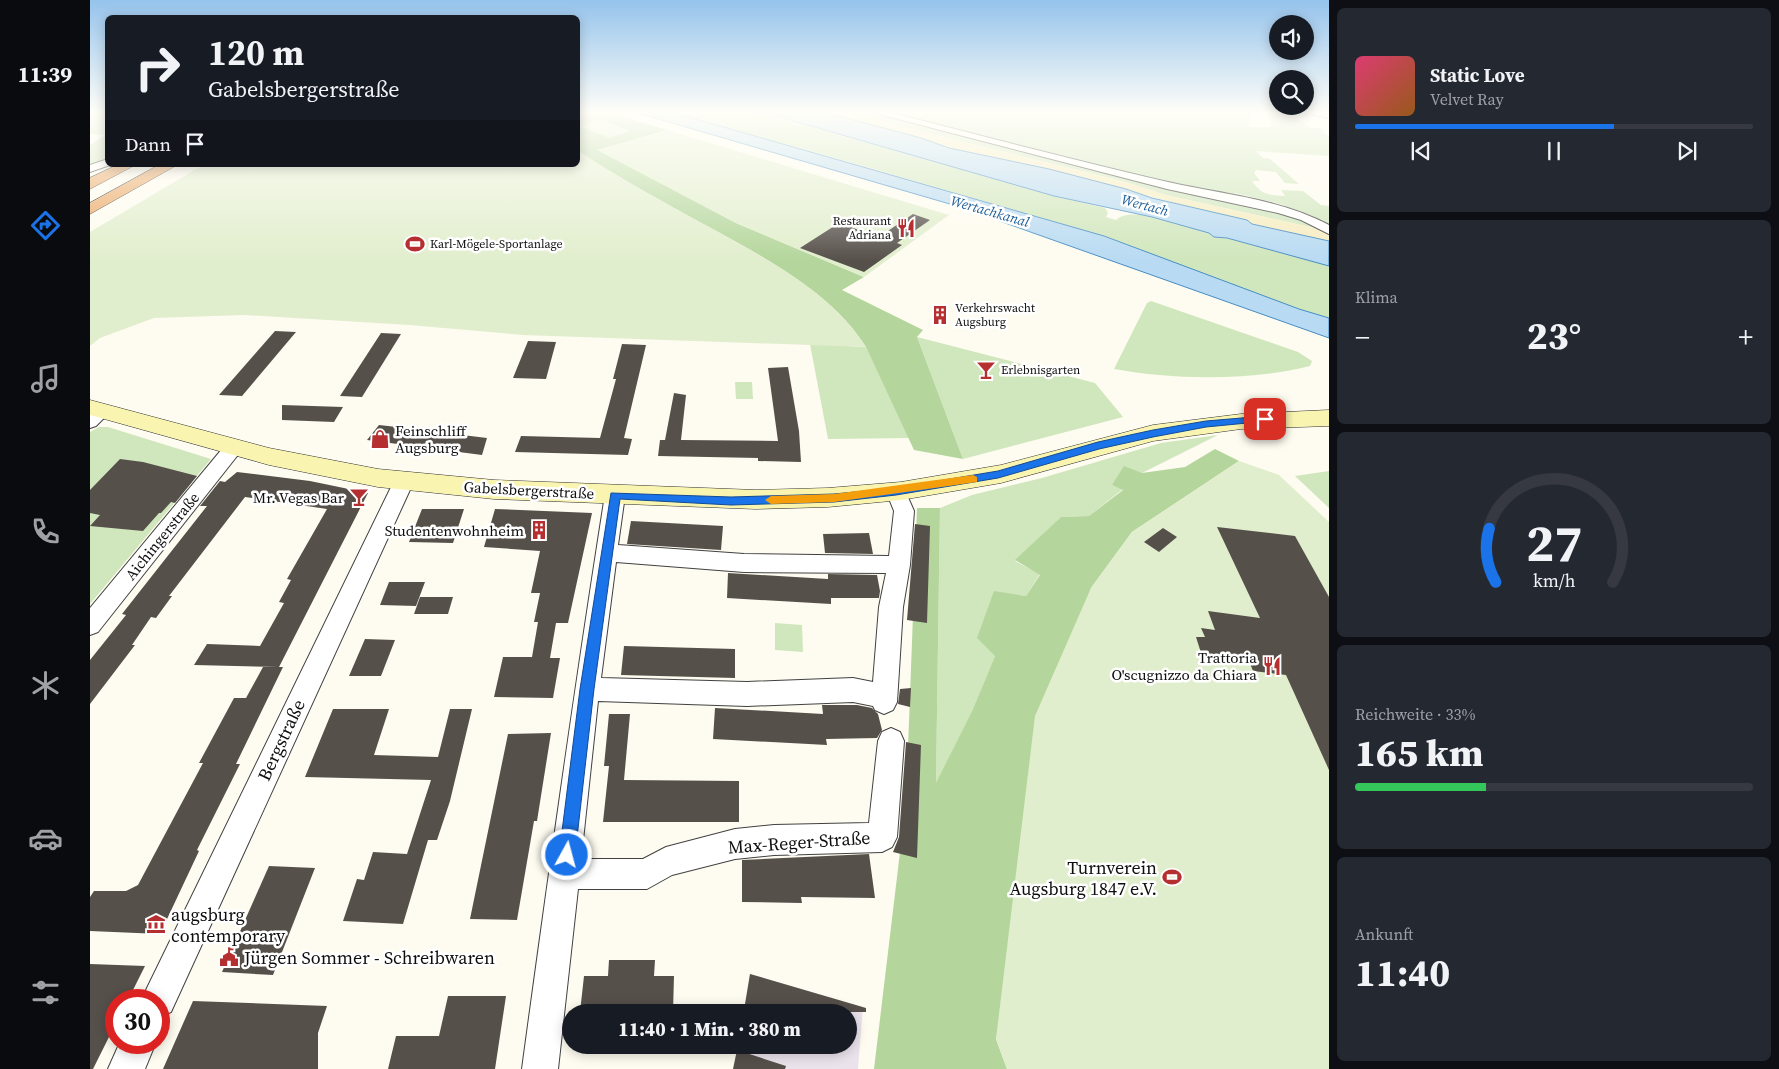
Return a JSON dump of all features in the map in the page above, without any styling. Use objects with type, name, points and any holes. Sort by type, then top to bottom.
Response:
[{"type":"highway","points":[[90,184],[124,167]]},
{"type":"highway","points":[[90,192],[138,167]]},
{"type":"highway","points":[[90,200],[153,167]]},
{"type":"highway","points":[[90,209],[166,167]]},
{"type":"street","points":[[1071,161],[1167,185],[1281,210],[1305,217],[1329,230]]},
{"type":"street","points":[[90,169],[105,163]]},
{"type":"street","name":"Gabelsbergerstraße","points":[[94,413],[322,468],[404,481],[518,491],[741,500],[834,498],[896,491],[998,474],[1098,445],[1206,424],[1265,419],[1329,418]]},
{"type":"street","name":"Aichingerstraße","points":[[90,625],[234,448]]},
{"type":"street","name":"Bergstraße","points":[[164,989],[404,481]]},
{"type":"street","points":[[587,689],[747,694],[853,690],[883,699],[890,607],[899,565],[904,511],[896,491]]},
{"type":"street","points":[[540,1069],[587,689],[615,495]]},
{"type":"street","points":[[606,553],[744,563],[899,565]]},
{"type":"street","name":"Max-Reger-Straße","points":[[564,874],[647,874],[666,862],[735,844],[774,840],[882,837],[891,741]]},
{"type":"street","points":[[126,1069],[133,1054]]},
{"type":"shaded area","points":[[750,974],[853,1004],[745,1004]]},
{"type":"shaded area","points":[[857,1005],[863,1007],[858,1069],[734,1069],[736,1054],[857,1054]]},
{"type":"green space","points":[[90,161],[105,161],[90,167]]},
{"type":"green space","name":"Karl-Mögele-Sportanlage","points":[[580,161],[594,161],[773,263],[794,277],[835,309],[852,327],[866,347],[523,335],[409,325],[245,315],[154,318],[100,338],[90,346],[90,232],[200,167],[580,167]]},
{"type":"green space","points":[[593,161],[619,161],[736,223],[864,277],[842,290],[923,330],[917,337],[963,459],[914,450],[866,347],[852,327],[815,292],[773,263]]},
{"type":"green space","points":[[618,161],[769,161],[949,215],[864,277],[736,223]]},
{"type":"green space","points":[[845,161],[930,161],[1054,196],[1105,208],[1108,213],[1106,217],[1116,220],[1123,216],[1134,214],[1161,218],[1209,233],[1214,237],[1227,238],[1329,266],[1329,318],[1299,309],[1104,236]]},
{"type":"green space","points":[[1041,161],[1070,161],[1298,217],[1324,230],[1166,195],[1122,181]]},
{"type":"green space","points":[[1083,161],[1272,161],[1299,184],[1285,183],[1276,172],[1256,170],[1254,173],[1260,181],[1252,181],[1259,189],[1266,193],[1285,196],[1281,190],[1303,191],[1321,205],[1329,206],[1329,226],[1310,215],[1288,210],[1284,205],[1235,193],[1233,198]]},
{"type":"green space","points":[[1151,301],[1298,352],[1312,361],[1310,366],[1287,371],[1238,376],[1187,377],[1114,369],[1147,303]]},
{"type":"green space","points":[[917,337],[1095,383],[1123,417],[963,459]]},
{"type":"green space","points":[[810,344],[866,347],[910,438],[828,439]]},
{"type":"green space","points":[[735,382],[752,382],[753,399],[736,399]]},
{"type":"green space","points":[[99,427],[108,427],[211,459],[90,604],[90,432]]},
{"type":"green space","points":[[1218,435],[1142,473],[1112,485],[1123,489],[1089,516],[1061,517],[1015,561],[1040,574],[1026,596],[994,592],[995,656],[972,711],[936,784],[940,508],[972,495],[1042,478],[1161,443]]},
{"type":"green space","points":[[1215,449],[1239,461],[1132,532],[1091,588],[996,1039],[1007,1069],[874,1069],[906,802],[917,508],[940,508],[936,783],[972,711],[995,656],[977,638],[994,591],[1026,596],[1040,575],[1015,560],[1061,517],[1089,516],[1123,490],[1112,485],[1124,466],[1142,473],[1185,467]]},
{"type":"green space","name":"Turnverein Augsburg 1847 e.V.","points":[[1239,461],[1279,475],[1329,522],[1329,1069],[1007,1069],[996,1039],[1035,716],[1091,588],[1132,532]]},
{"type":"green space","points":[[1329,471],[1329,508],[1295,476]]},
{"type":"green space","points":[[775,623],[802,625],[803,652],[775,650]]},
{"type":"sand","points":[[1010,161],[1041,161],[1122,181],[1166,195],[1324,230],[1329,234],[1329,241],[1252,224],[1049,169]]},
{"type":"water","name":"Wertachkanal","points":[[802,161],[842,161],[1104,236],[1299,309],[1329,318],[1329,338],[960,207]]},
{"type":"water","name":"Wertach","points":[[932,161],[1010,161],[1126,189],[1152,198],[1247,220],[1252,224],[1329,241],[1329,266],[1227,238],[1214,237],[1209,233],[1152,217],[1054,196]]},
{"type":"building","points":[[913,214],[930,220],[897,243],[902,245],[864,272],[800,248],[839,223],[879,237]]},
{"type":"building","points":[[275,331],[296,332],[242,396],[219,395]]},
{"type":"building","points":[[381,333],[401,334],[362,397],[340,396]]},
{"type":"building","points":[[528,341],[556,342],[546,379],[513,378]]},
{"type":"building","points":[[622,344],[646,345],[624,438],[632,439],[628,455],[515,452],[521,436],[600,438],[616,379],[613,379]]},
{"type":"building","points":[[788,367],[799,431],[801,462],[758,461],[758,458],[658,456],[660,440],[665,440],[674,393],[686,395],[681,440],[778,441],[768,368]]},
{"type":"building","points":[[282,405],[343,407],[334,422],[282,420]]},
{"type":"building","points":[[379,425],[487,438],[482,455],[367,440]]},
{"type":"building","points":[[120,459],[143,462],[197,476],[175,503],[171,502],[143,531],[90,526],[100,515],[90,513],[90,490]]},
{"type":"building","points":[[237,472],[310,481],[368,493],[279,667],[194,665],[207,644],[260,646],[284,603],[279,602],[291,580],[287,579],[327,509],[245,497],[169,596],[172,596],[156,618],[151,617],[132,645],[135,645],[90,704],[90,660],[126,615],[122,614],[207,506],[200,506],[220,481],[225,482]]},
{"type":"building","points":[[422,509],[464,509],[453,543],[409,542]]},
{"type":"building","points":[[495,509],[592,513],[568,623],[556,623],[550,658],[560,658],[553,698],[494,697],[503,657],[532,657],[538,622],[534,622],[540,593],[531,593],[540,551],[484,547]]},
{"type":"building","points":[[631,521],[723,526],[721,550],[627,544]]},
{"type":"building","points":[[915,524],[930,526],[927,623],[907,620]]},
{"type":"building","points":[[1217,527],[1295,536],[1329,597],[1329,770],[1286,675],[1253,671],[1249,661],[1202,656],[1196,637],[1205,637],[1201,628],[1215,630],[1208,611],[1260,618]]},
{"type":"building","points":[[1163,528],[1177,537],[1159,552],[1144,542]]},
{"type":"building","points":[[869,533],[873,554],[825,553],[823,534]]},
{"type":"building","points":[[728,573],[828,579],[828,574],[877,575],[880,591],[879,598],[831,598],[831,604],[727,598]]},
{"type":"building","points":[[389,582],[425,582],[416,606],[380,605]]},
{"type":"building","points":[[420,597],[453,597],[448,614],[414,614]]},
{"type":"building","points":[[365,639],[395,640],[381,676],[349,676]]},
{"type":"building","points":[[624,646],[735,649],[735,678],[621,675]]},
{"type":"building","points":[[263,667],[283,667],[236,764],[240,764],[197,850],[199,851],[160,934],[90,931],[90,897],[94,891],[126,891],[138,885],[203,763],[199,763],[234,698],[246,698]]},
{"type":"building","points":[[911,688],[910,707],[898,704],[900,689]]},
{"type":"building","points":[[822,705],[857,705],[872,708],[878,714],[882,730],[877,738],[826,739],[827,745],[713,739],[715,708],[823,714]]},
{"type":"building","points":[[333,709],[389,709],[374,755],[438,757],[450,709],[472,709],[450,801],[437,840],[428,840],[403,924],[343,921],[357,879],[364,880],[373,852],[407,854],[431,780],[305,777]]},
{"type":"building","points":[[609,714],[630,714],[624,780],[739,781],[739,822],[603,822],[609,766],[604,766]]},
{"type":"building","points":[[551,733],[537,821],[534,821],[517,920],[470,919],[508,734]]},
{"type":"building","points":[[906,742],[921,745],[917,858],[893,852],[899,837]]},
{"type":"building","points":[[869,854],[875,898],[801,897],[802,903],[742,902],[742,860]]},
{"type":"building","points":[[269,866],[315,868],[273,975],[222,972]]},
{"type":"building","points":[[609,960],[655,960],[654,976],[674,976],[673,1004],[581,1004],[584,976],[608,976]]},
{"type":"building","points":[[90,964],[145,966],[134,989],[105,989],[105,1045],[93,1069],[90,1069]]},
{"type":"building","points":[[750,974],[852,1004],[745,1004]]},
{"type":"building","points":[[448,996],[506,996],[495,1069],[388,1069],[396,1036],[439,1036]]},
{"type":"building","points":[[193,1001],[327,1006],[318,1033],[318,1069],[163,1069]]},
{"type":"building","points":[[857,1005],[866,1008],[866,1012],[857,1012]]},
{"type":"building","points":[[736,1054],[749,1054],[786,1066],[785,1069],[733,1069]]},
{"type":"slow traffic","points":[[771,500],[834,498],[914,489],[973,479]]},
{"type":"place","name":"Restaurant Adriana","points":[[906,228]]},
{"type":"place","name":"Karl-Mögele-Sportanlage","points":[[415,244]]},
{"type":"place","name":"Verkehrswacht Augsburg","points":[[940,315]]},
{"type":"place","name":"Erlebnisgarten","points":[[986,370]]},
{"type":"place","name":"Feinschliff Augsburg","points":[[380,439]]},
{"type":"place","name":"Mr. Vegas Bar","points":[[359,497]]},
{"type":"place","name":"Studentenwohnheim","points":[[539,530]]},
{"type":"place","name":"Trattoria O'scugnizzo da Chiara","points":[[1272,666]]},
{"type":"place","name":"Turnverein Augsburg 1847 e.V.","points":[[1172,877]]},
{"type":"place","name":"augsburg contemporary","points":[[156,924]]},
{"type":"place","name":"Jürgen Sommer - Schreibwaren","points":[[229,957]]},
{"type":"route","points":[[567,855],[587,689],[615,495],[731,501],[818,499],[896,491],[949,484],[998,474],[1098,445],[1153,433],[1206,424],[1265,419]]}]
